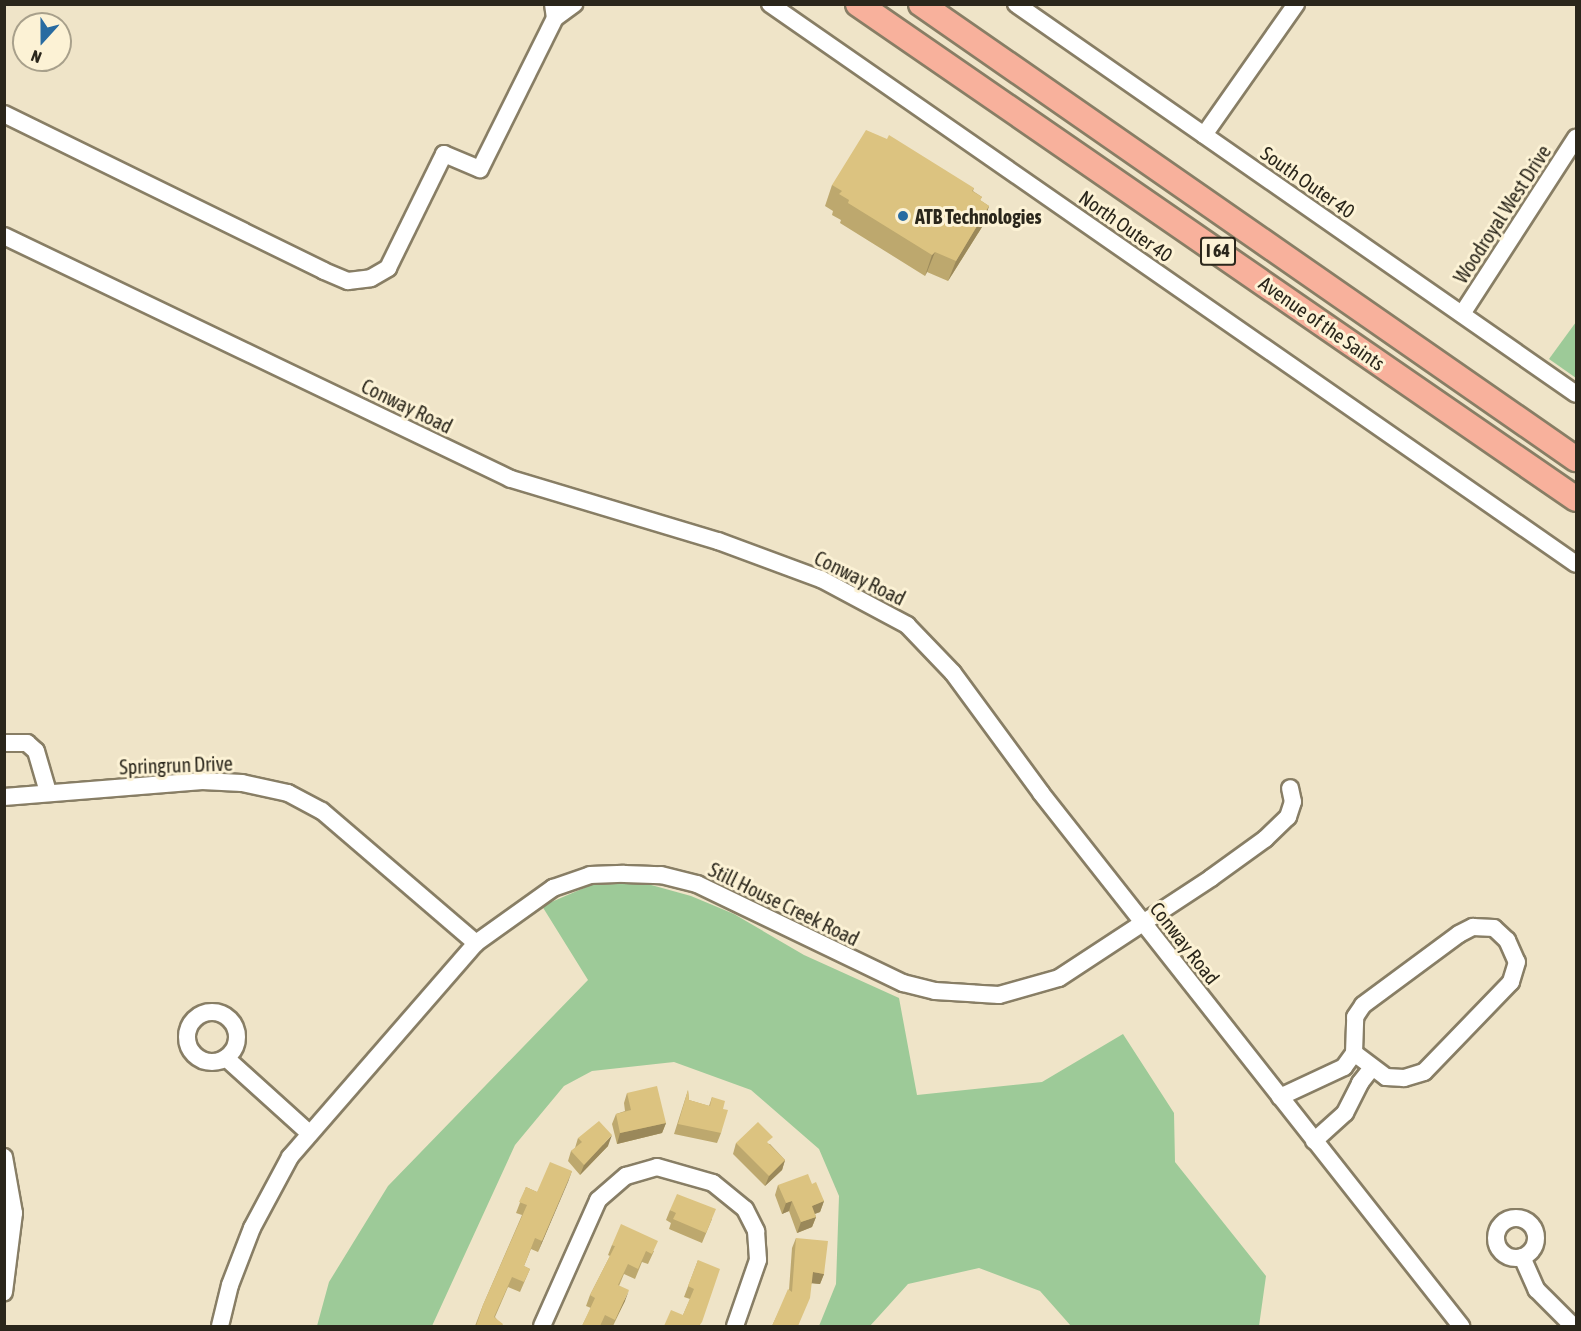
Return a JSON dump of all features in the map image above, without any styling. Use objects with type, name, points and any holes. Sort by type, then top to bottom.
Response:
[{"type":"highway","name":"Avenue of the Saints","points":[[858,4],[1576,499]]},
{"type":"highway","name":"Avenue of the Saints","points":[[921,4],[1576,459]]},
{"type":"street","points":[[4,114],[324,271],[348,280],[371,278],[388,268],[444,154],[480,169],[554,11],[574,4]]},
{"type":"street","name":"North Outer 40","points":[[770,4],[1576,564]]},
{"type":"street","name":"South Outer 40","points":[[1016,4],[1576,394]]},
{"type":"street","points":[[1204,135],[1296,4]]},
{"type":"street","name":"Woodroyal West Drive","points":[[1462,314],[1576,138]]},
{"type":"street","name":"Conway Road","points":[[4,236],[511,479],[738,548],[831,583],[907,625],[953,673],[995,734],[1461,1326]]},
{"type":"street","points":[[4,744],[27,743],[36,751],[48,792]]},
{"type":"street","name":"Springrun Drive","points":[[4,797],[202,781],[242,783],[288,793],[322,811],[476,943]]},
{"type":"street","name":"Still House Creek Road","points":[[220,1326],[230,1285],[265,1198],[310,1134],[476,943],[553,888],[590,875],[661,875],[727,895],[871,970],[903,983],[935,991],[992,995],[1059,978],[1265,839],[1288,817],[1293,802],[1290,788]]},
{"type":"street","points":[[1280,1097],[1315,1078],[1330,1075],[1344,1067],[1354,1053],[1355,1017],[1363,1005],[1459,934],[1473,927],[1494,928],[1507,940],[1517,962],[1511,982],[1424,1072],[1404,1078],[1386,1077],[1371,1069],[1354,1053]]},
{"type":"street","points":[[226,1059],[310,1134]]},
{"type":"street","points":[[1314,1141],[1345,1113],[1352,1097],[1371,1069]]},
{"type":"street","points":[[1330,1075],[1337,1078],[1352,1097]]},
{"type":"street","points":[[4,1157],[14,1213],[4,1292]]},
{"type":"street","points":[[542,1326],[593,1206],[610,1186],[638,1170],[657,1167],[692,1174],[732,1196],[745,1209],[756,1231],[759,1260],[735,1326]]},
{"type":"street","points":[[1522,1257],[1537,1290],[1573,1326]]},
{"type":"green space","points":[[1576,322],[1576,378],[1549,359]]},
{"type":"green space","points":[[644,883],[691,896],[734,914],[804,955],[899,998],[917,1095],[1042,1082],[1123,1034],[1174,1113],[1175,1162],[1266,1276],[1259,1326],[1071,1326],[1040,1291],[979,1268],[908,1284],[870,1326],[819,1326],[836,1284],[839,1196],[819,1149],[751,1090],[674,1062],[592,1071],[564,1086],[515,1145],[432,1326],[317,1326],[329,1282],[388,1186],[588,980],[542,906],[591,885]]},
{"type":"building","points":[[866,130],[887,139],[889,135],[974,188],[972,191],[982,197],[980,200],[989,206],[956,261],[935,252],[932,255],[848,203],[849,200],[839,194],[842,191],[832,185]]},
{"type":"building","points":[[657,1086],[666,1123],[620,1133],[616,1114],[631,1110],[627,1093]]},
{"type":"building","points":[[688,1090],[689,1100],[710,1106],[712,1097],[725,1101],[723,1109],[728,1110],[721,1133],[678,1124]]},
{"type":"building","points":[[599,1121],[612,1135],[584,1165],[571,1151],[582,1142],[578,1138]]},
{"type":"building","points":[[758,1122],[773,1137],[767,1142],[785,1160],[769,1176],[736,1143]]},
{"type":"building","points":[[550,1162],[572,1171],[542,1241],[535,1238],[524,1266],[530,1269],[524,1282],[512,1277],[494,1317],[503,1324],[502,1326],[476,1326],[527,1205],[519,1202],[526,1187],[537,1192]]},
{"type":"building","points":[[808,1174],[812,1184],[816,1182],[824,1201],[812,1206],[816,1217],[801,1222],[792,1201],[786,1203],[778,1185]]},
{"type":"building","points":[[677,1194],[716,1209],[706,1233],[673,1219],[676,1213],[670,1210]]},
{"type":"building","points":[[621,1224],[658,1241],[652,1254],[646,1251],[638,1269],[628,1264],[618,1285],[629,1290],[615,1320],[605,1315],[600,1326],[582,1326],[595,1298],[590,1295],[615,1246],[612,1245]]},
{"type":"building","points":[[796,1238],[828,1241],[824,1274],[813,1272],[810,1298],[798,1326],[772,1326],[788,1289],[792,1292]]},
{"type":"building","points":[[698,1260],[720,1269],[702,1322],[699,1326],[664,1326],[671,1310],[683,1315],[694,1289],[688,1286]]},
{"type":"place","name":"ATB Technologies","points":[[903,216]]}]
